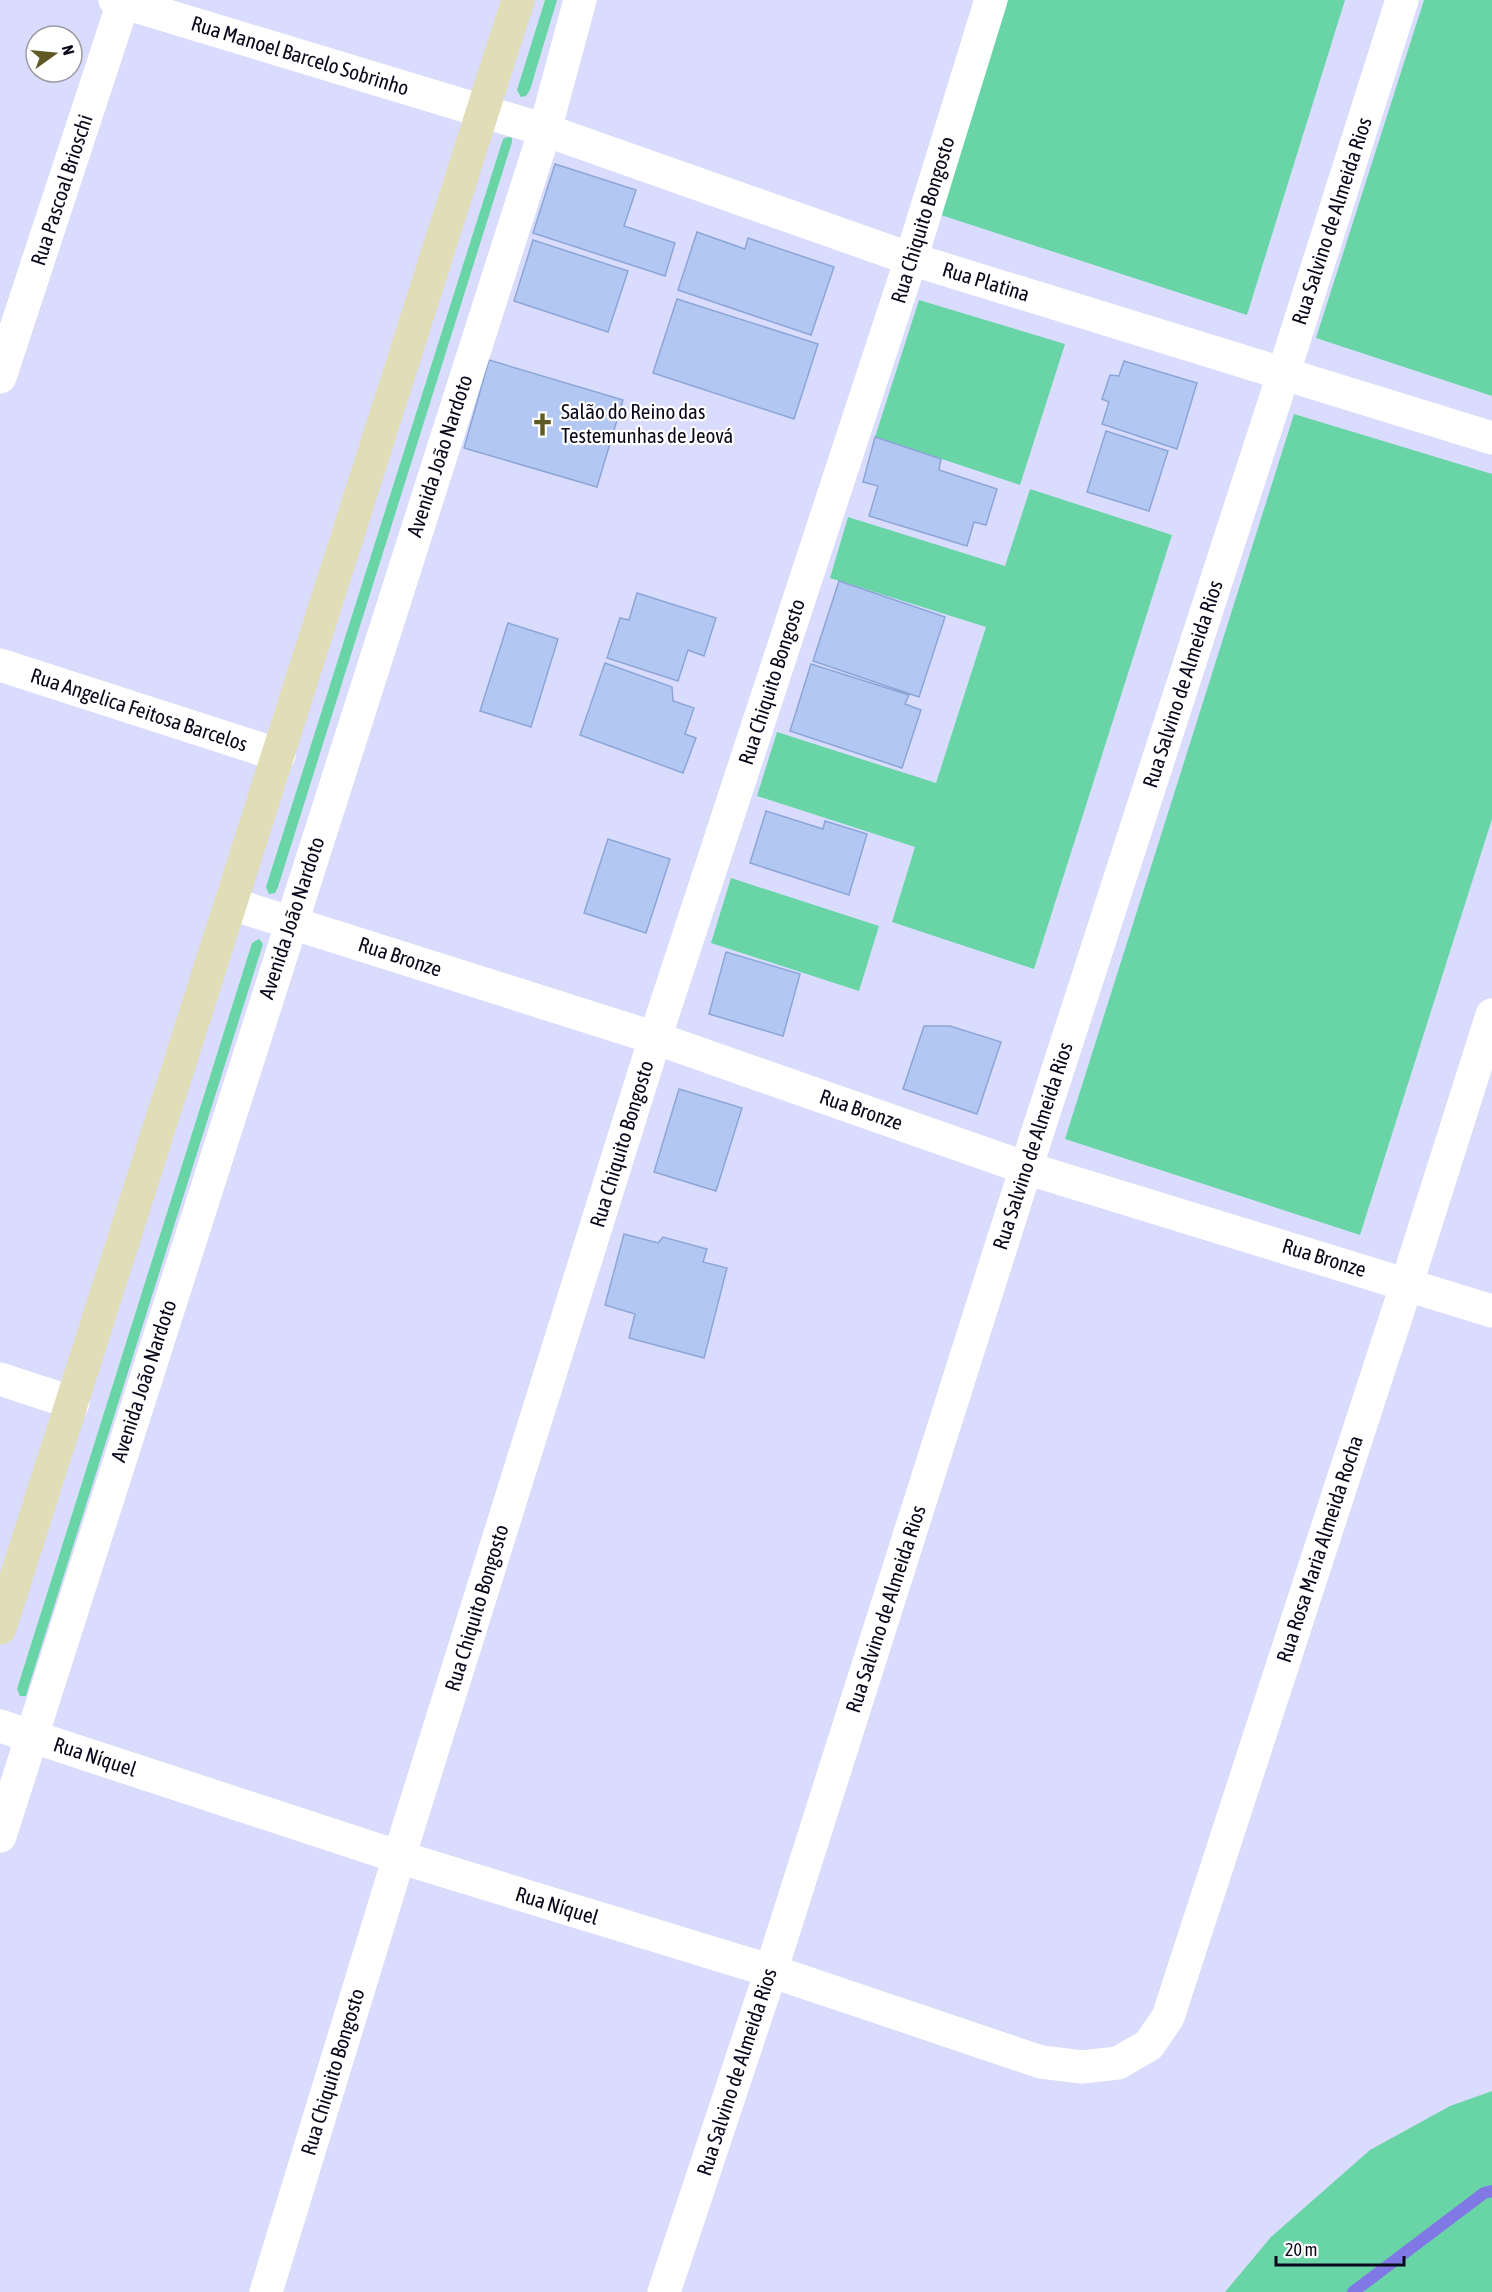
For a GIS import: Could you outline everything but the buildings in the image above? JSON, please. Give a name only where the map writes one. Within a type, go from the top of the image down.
[{"type":"street","points":[[0,1628],[518,0]]},
{"type":"street","name":"Avenida João Nardoto","points":[[0,1836],[544,130],[580,0]]},
{"type":"street","name":"Rua Chiquito Bongosto","points":[[266,2292],[399,1857],[655,1038],[911,259],[991,0]]},
{"type":"street","name":"Rua Salvino de Almeida Rios","points":[[664,2292],[771,1971],[1026,1167],[1402,0]]},
{"type":"street","name":"Rua Manoel Barcelo Sobrinho","points":[[119,1],[484,111]]},
{"type":"street","name":"Rua Pascoal Brioschi","points":[[0,377],[119,1]]},
{"type":"street","name":"Rua Platina","points":[[484,111],[911,259],[1284,372],[1492,438]]},
{"type":"street","name":"Rua Angelica Feitosa Barcelos","points":[[0,665],[279,755]]},
{"type":"street","name":"Rua Bronze","points":[[232,904],[655,1038],[1026,1167],[1492,1311]]},
{"type":"street","name":"Rua Rosa Maria Almeida Rocha","points":[[1118,2063],[1149,2045],[1168,2017],[1492,1015]]},
{"type":"street","points":[[0,1379],[73,1403]]},
{"type":"street","name":"Rua Níquel","points":[[0,1726],[399,1857],[771,1971],[1041,2062],[1083,2067],[1118,2063]]},
{"type":"green space","points":[[545,0],[557,0],[530,90],[526,96],[521,97],[517,90]]},
{"type":"green space","points":[[1008,0],[1345,0],[1247,315],[938,214]]},
{"type":"green space","points":[[1424,0],[1492,0],[1492,396],[1316,338]]},
{"type":"green space","points":[[504,138],[512,138],[512,142],[278,887],[275,893],[269,894],[266,887],[502,142]]},
{"type":"green space","points":[[919,300],[1065,344],[1020,485],[875,437]]},
{"type":"green space","points":[[1294,414],[1492,474],[1492,819],[1360,1235],[1065,1139]]},
{"type":"green space","points":[[1030,489],[1172,535],[1034,969],[892,922],[915,847],[757,796],[777,732],[936,783],[986,627],[830,578],[848,517],[1005,566]]},
{"type":"green space","points":[[731,878],[879,926],[859,991],[711,943]]},
{"type":"green space","points":[[259,939],[263,944],[26,1696],[20,1696],[17,1689],[252,943]]},
{"type":"green space","points":[[1492,2091],[1492,2292],[1225,2292],[1271,2237],[1370,2150],[1450,2106]]},
{"type":"waterway","points":[[1353,2292],[1484,2193],[1492,2191]]},
{"type":"place","name":"Salão do Reino das Testemunhas de Jeová","points":[[543,424]]}]
